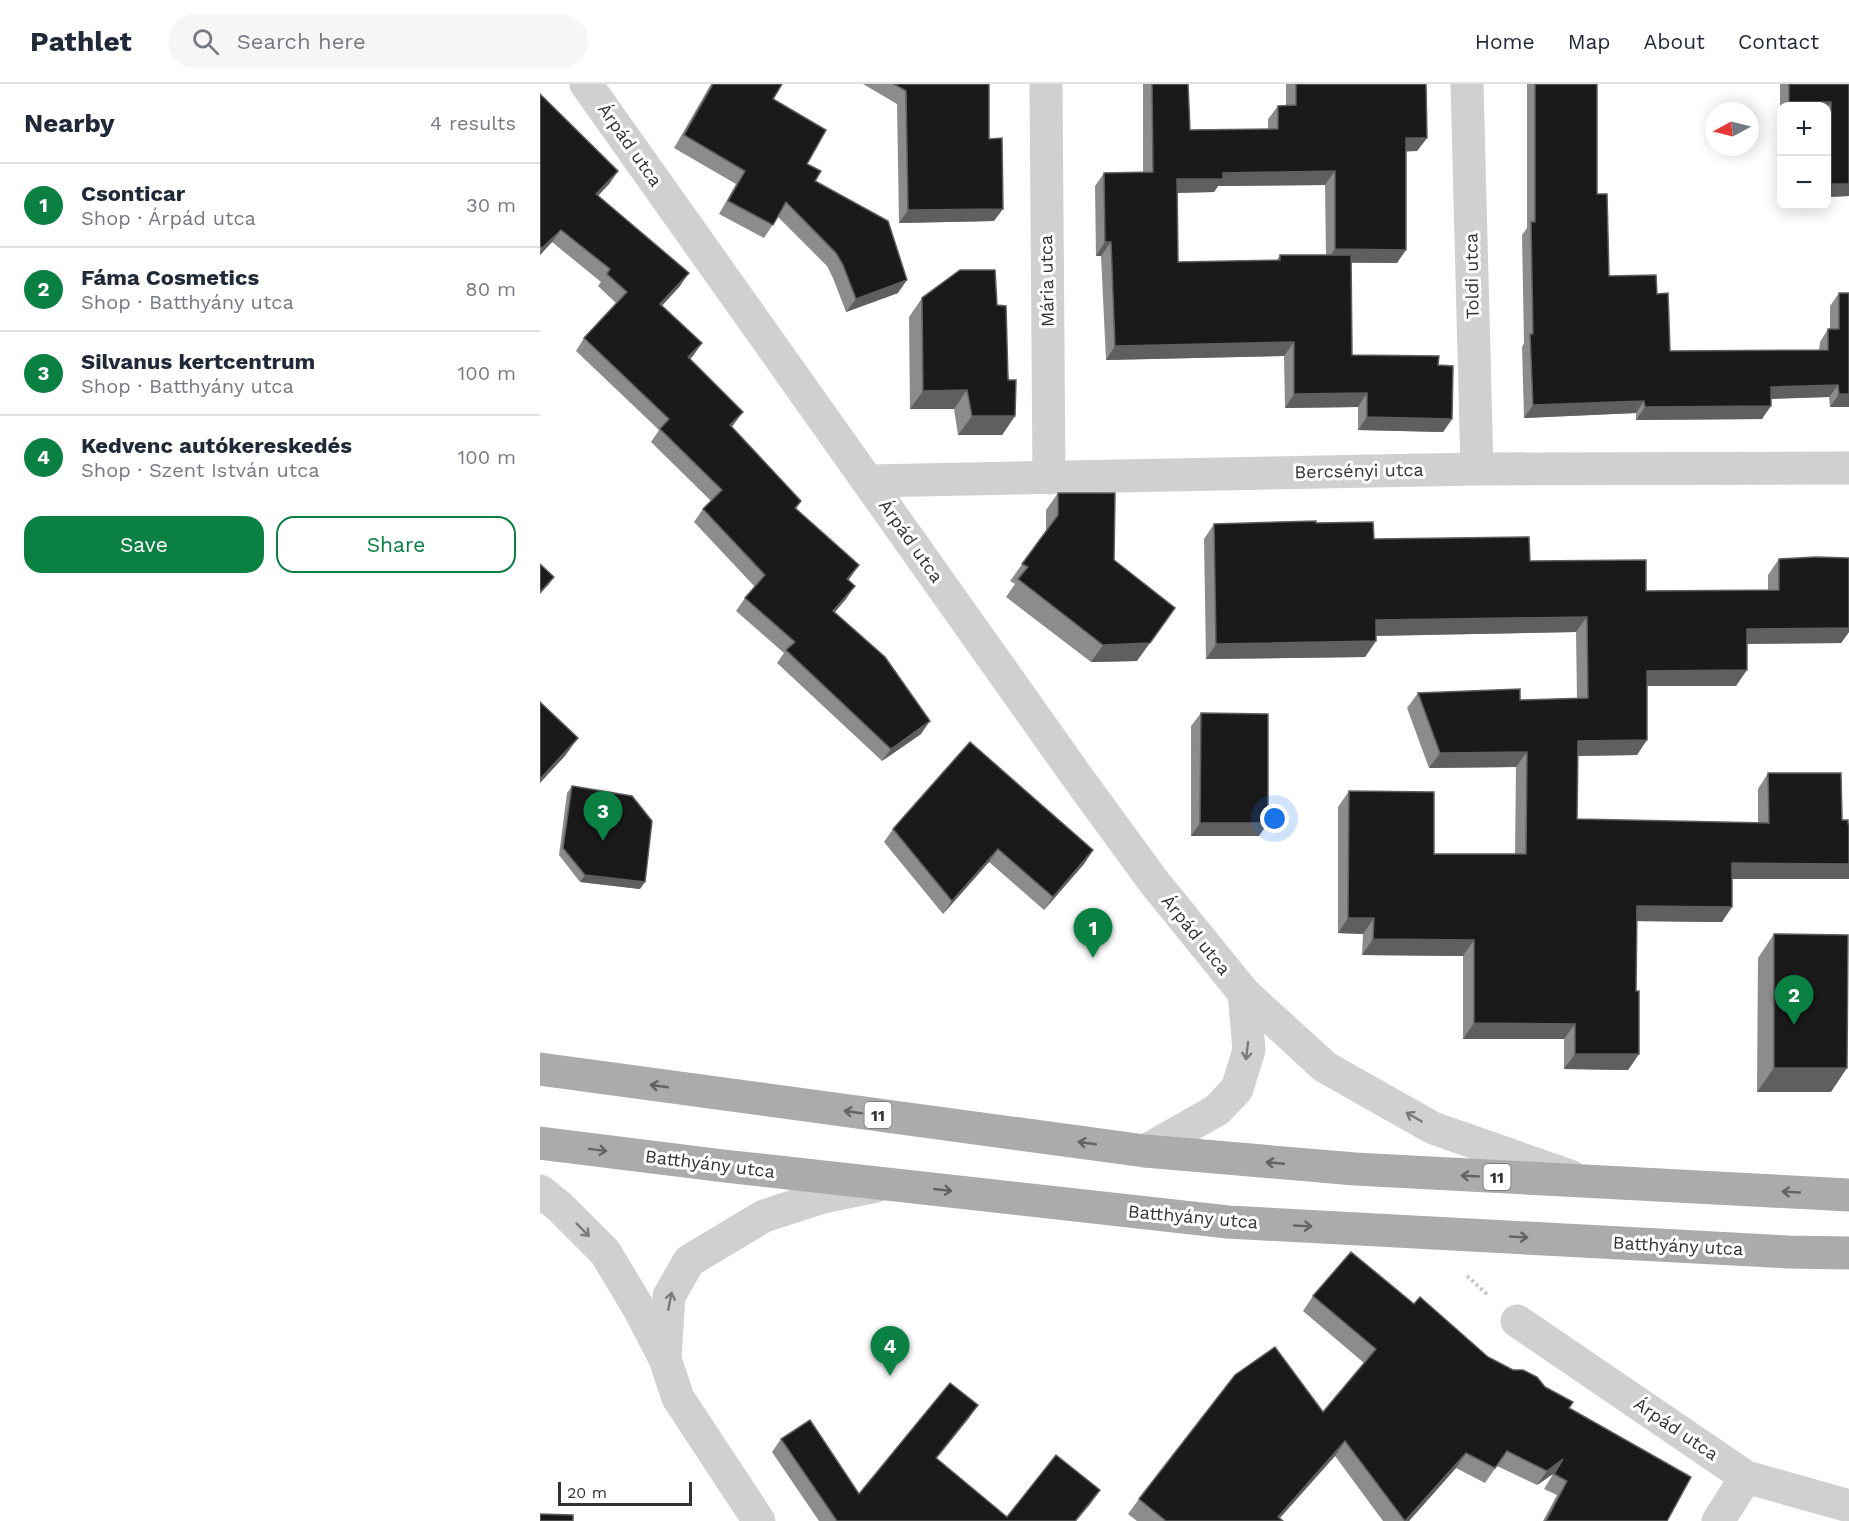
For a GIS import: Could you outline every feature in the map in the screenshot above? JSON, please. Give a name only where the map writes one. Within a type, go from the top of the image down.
[{"type":"main road","name":"11","points":[[540,1069],[1145,1151],[1355,1169],[1849,1195]]},
{"type":"main road","name":"Batthyány utca","points":[[540,1143],[1228,1222],[1788,1252],[1849,1253]]},
{"type":"street","name":"Árpád utca","points":[[586,84],[1147,873],[1244,993],[1325,1067],[1433,1128],[1586,1182]]},
{"type":"street","name":"Mária utca","points":[[1046,84],[1049,478]]},
{"type":"street","name":"Toldi utca","points":[[1467,84],[1477,469]]},
{"type":"street","name":"Bercsényi utca","points":[[869,482],[1477,469],[1849,468]]},
{"type":"street","name":"Árpád utca","points":[[1145,1151],[1217,1110],[1237,1089],[1249,1050],[1244,993]]},
{"type":"street","points":[[540,1055],[610,1079]]},
{"type":"street","points":[[665,1359],[669,1296],[689,1261],[764,1216],[823,1197],[885,1184]]},
{"type":"street","points":[[540,1191],[560,1207],[605,1252],[638,1307],[665,1359],[678,1398],[759,1521]]},
{"type":"street","name":"Árpád utca","points":[[1517,1321],[1746,1477],[1849,1506]]},
{"type":"street","points":[[1718,1521],[1746,1477]]},
{"type":"building","points":[[713,84],[782,84],[773,99],[826,130],[807,164],[821,171],[815,181],[888,221],[907,280],[856,299],[836,253],[786,202],[773,225],[728,201],[745,171],[684,135]]},
{"type":"building","points":[[894,84],[989,84],[989,139],[1002,138],[1003,209],[908,210],[906,91]]},
{"type":"building","points":[[1152,84],[1188,84],[1190,130],[1278,129],[1278,106],[1296,105],[1296,84],[1426,84],[1427,138],[1406,138],[1406,250],[1335,249],[1335,171],[1223,173],[1223,179],[1177,179],[1178,262],[1280,260],[1280,255],[1351,255],[1352,355],[1439,356],[1438,365],[1453,366],[1452,419],[1367,417],[1367,393],[1294,394],[1294,342],[1115,346],[1111,242],[1105,242],[1104,173],[1153,172]]},
{"type":"building","points":[[1535,84],[1597,84],[1597,194],[1607,194],[1609,276],[1656,275],[1657,294],[1668,293],[1670,351],[1828,350],[1828,329],[1839,329],[1839,293],[1849,293],[1849,394],[1839,394],[1838,385],[1771,387],[1771,406],[1645,407],[1644,401],[1533,405],[1530,334],[1533,334],[1531,222],[1535,222]]},
{"type":"building","points":[[1789,84],[1849,84],[1849,184],[1831,184],[1831,102],[1789,102]]},
{"type":"building","points":[[540,94],[618,171],[596,194],[689,273],[660,304],[702,343],[688,357],[743,412],[730,425],[801,501],[795,508],[859,565],[847,579],[855,586],[833,611],[885,657],[930,721],[891,749],[786,650],[795,642],[745,598],[765,575],[703,509],[722,490],[660,429],[669,419],[584,338],[627,292],[607,274],[610,269],[561,230],[542,248],[540,246]]},
{"type":"building","points":[[960,270],[995,270],[997,305],[1006,306],[1008,380],[1016,380],[1015,416],[972,416],[967,390],[923,391],[922,298]]},
{"type":"building","points":[[1058,493],[1115,493],[1114,560],[1175,608],[1150,643],[1103,645],[1018,579],[1028,567],[1022,564],[1058,515]]},
{"type":"building","points":[[1316,521],[1316,523],[1373,522],[1374,539],[1529,537],[1530,561],[1646,560],[1646,591],[1779,590],[1779,559],[1849,558],[1849,628],[1747,629],[1747,670],[1647,671],[1647,740],[1578,741],[1577,819],[1769,823],[1768,773],[1841,773],[1842,820],[1848,820],[1849,824],[1849,864],[1732,863],[1732,907],[1637,906],[1636,991],[1639,991],[1639,1054],[1575,1054],[1575,1024],[1474,1023],[1474,940],[1373,939],[1374,918],[1348,918],[1349,791],[1434,792],[1434,854],[1526,854],[1527,752],[1440,753],[1418,693],[1520,689],[1520,700],[1588,698],[1587,617],[1376,620],[1376,641],[1216,644],[1214,524]]},
{"type":"building","points":[[540,564],[554,577],[540,592]]},
{"type":"building","points":[[540,702],[578,738],[540,779]]},
{"type":"building","points":[[1201,713],[1268,714],[1268,823],[1200,823]]},
{"type":"building","points":[[970,742],[1093,850],[1053,897],[998,849],[952,901],[893,829]]},
{"type":"building","points":[[572,786],[632,796],[652,821],[645,882],[585,875],[563,848]]},
{"type":"building","points":[[1774,934],[1848,935],[1847,1068],[1774,1068]]},
{"type":"building","points":[[1351,1252],[1414,1304],[1420,1297],[1488,1357],[1513,1370],[1523,1370],[1537,1377],[1545,1387],[1573,1402],[1569,1408],[1691,1477],[1667,1521],[1546,1521],[1567,1481],[1554,1474],[1563,1459],[1547,1471],[1507,1451],[1495,1468],[1466,1453],[1405,1521],[1345,1441],[1278,1517],[1283,1521],[1166,1521],[1139,1499],[1235,1375],[1275,1347],[1323,1412],[1376,1349],[1313,1296]]},
{"type":"building","points":[[950,1383],[978,1405],[936,1458],[1007,1517],[1056,1455],[1100,1490],[1075,1521],[837,1521],[781,1439],[810,1420],[859,1494]]},
{"type":"building","points":[[540,1514],[573,1515],[573,1521],[540,1521]]},
{"type":"place","name":"Silvanus kertcentrum","points":[[603,841]]},
{"type":"place","name":"Csonticar","points":[[1093,958]]},
{"type":"place","name":"Fáma Cosmetics","points":[[1794,1025]]},
{"type":"place","name":"Kedvenc autókereskedés","points":[[890,1376]]}]
